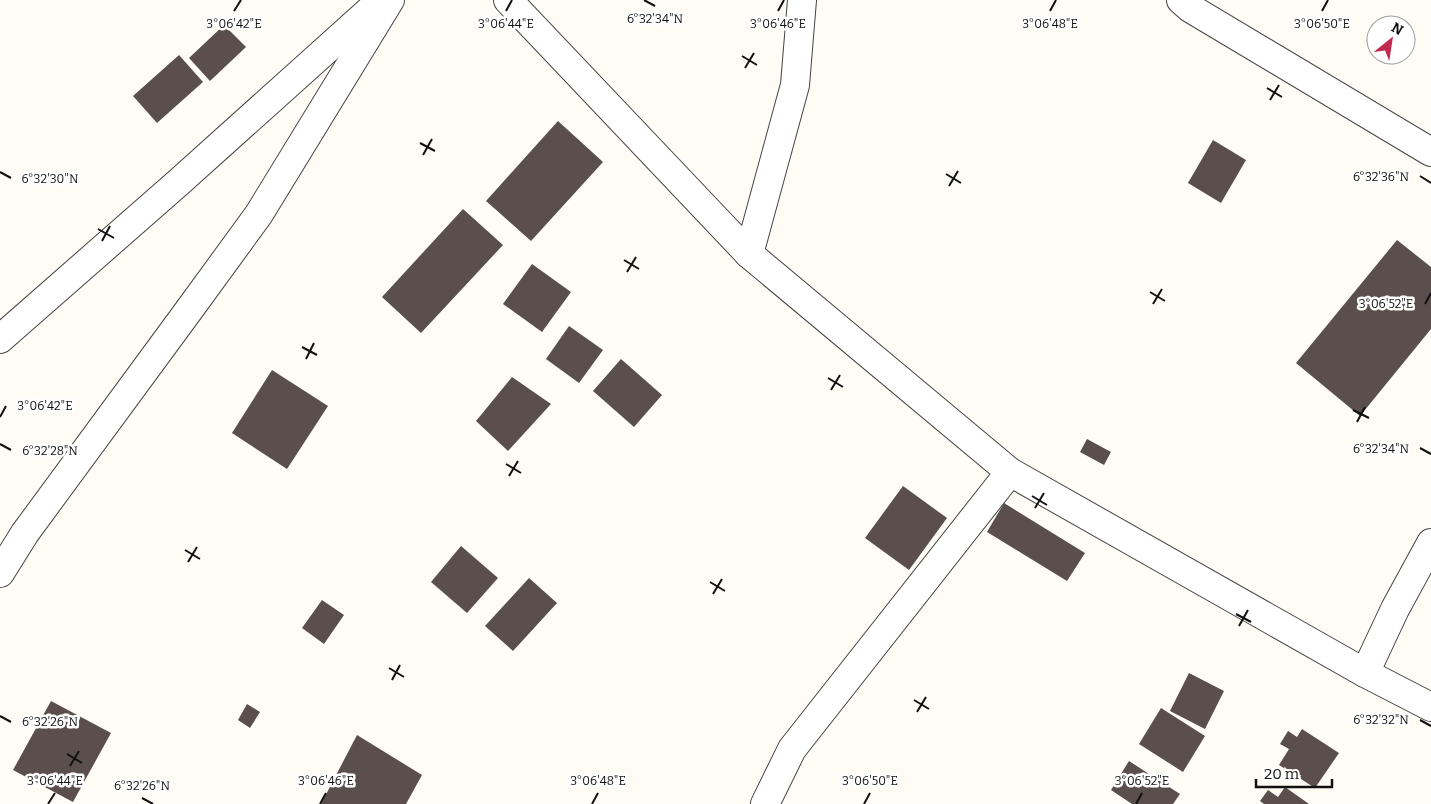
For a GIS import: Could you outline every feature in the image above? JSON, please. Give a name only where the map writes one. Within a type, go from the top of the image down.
[{"type":"street","points":[[0,339],[382,0]]},
{"type":"street","points":[[0,573],[24,533],[259,214],[390,0]]},
{"type":"street","points":[[508,0],[749,254],[1010,472],[1365,673],[1431,706]]},
{"type":"street","points":[[749,254],[795,85],[802,0]]},
{"type":"street","points":[[1181,0],[1190,8],[1431,152]]},
{"type":"street","points":[[765,804],[792,749],[1010,472]]},
{"type":"street","points":[[1365,673],[1395,609],[1431,543]]},
{"type":"building","points":[[224,25],[246,47],[210,81],[189,58]]},
{"type":"building","points":[[179,55],[203,82],[157,123],[133,96]]},
{"type":"building","points":[[558,121],[603,162],[531,241],[486,201]]},
{"type":"building","points":[[1213,140],[1246,160],[1221,203],[1188,183]]},
{"type":"building","points":[[463,209],[503,245],[421,333],[382,297]]},
{"type":"building","points":[[1397,240],[1431,267],[1431,329],[1360,416],[1296,363]]},
{"type":"building","points":[[532,264],[571,292],[542,332],[503,304]]},
{"type":"building","points":[[569,326],[603,350],[579,383],[546,359]]},
{"type":"building","points":[[621,359],[662,395],[634,427],[593,391]]},
{"type":"building","points":[[272,370],[328,406],[287,469],[232,433]]},
{"type":"building","points":[[512,377],[551,404],[508,451],[476,421]]},
{"type":"building","points":[[1087,439],[1111,452],[1104,465],[1080,452]]},
{"type":"building","points":[[903,486],[947,518],[909,570],[865,538]]},
{"type":"building","points":[[1004,503],[1085,553],[1067,581],[987,532]]},
{"type":"building","points":[[461,546],[498,578],[467,613],[431,582]]},
{"type":"building","points":[[529,578],[557,603],[513,651],[485,626]]},
{"type":"building","points":[[322,600],[344,615],[324,644],[302,628]]},
{"type":"building","points":[[1189,673],[1224,691],[1205,729],[1170,711]]},
{"type":"building","points":[[51,701],[111,733],[73,802],[13,770]]},
{"type":"building","points":[[247,704],[260,712],[250,728],[238,720]]},
{"type":"building","points":[[1161,708],[1205,736],[1183,772],[1139,744]]},
{"type":"building","points":[[1302,729],[1339,753],[1315,788],[1279,765],[1289,749],[1280,744],[1288,731],[1297,737]]},
{"type":"building","points":[[357,735],[422,775],[406,804],[321,804]]},
{"type":"building","points":[[1129,761],[1180,794],[1173,804],[1132,804],[1111,790]]},
{"type":"building","points":[[1285,787],[1309,804],[1264,804],[1260,801],[1268,790],[1278,797]]}]
